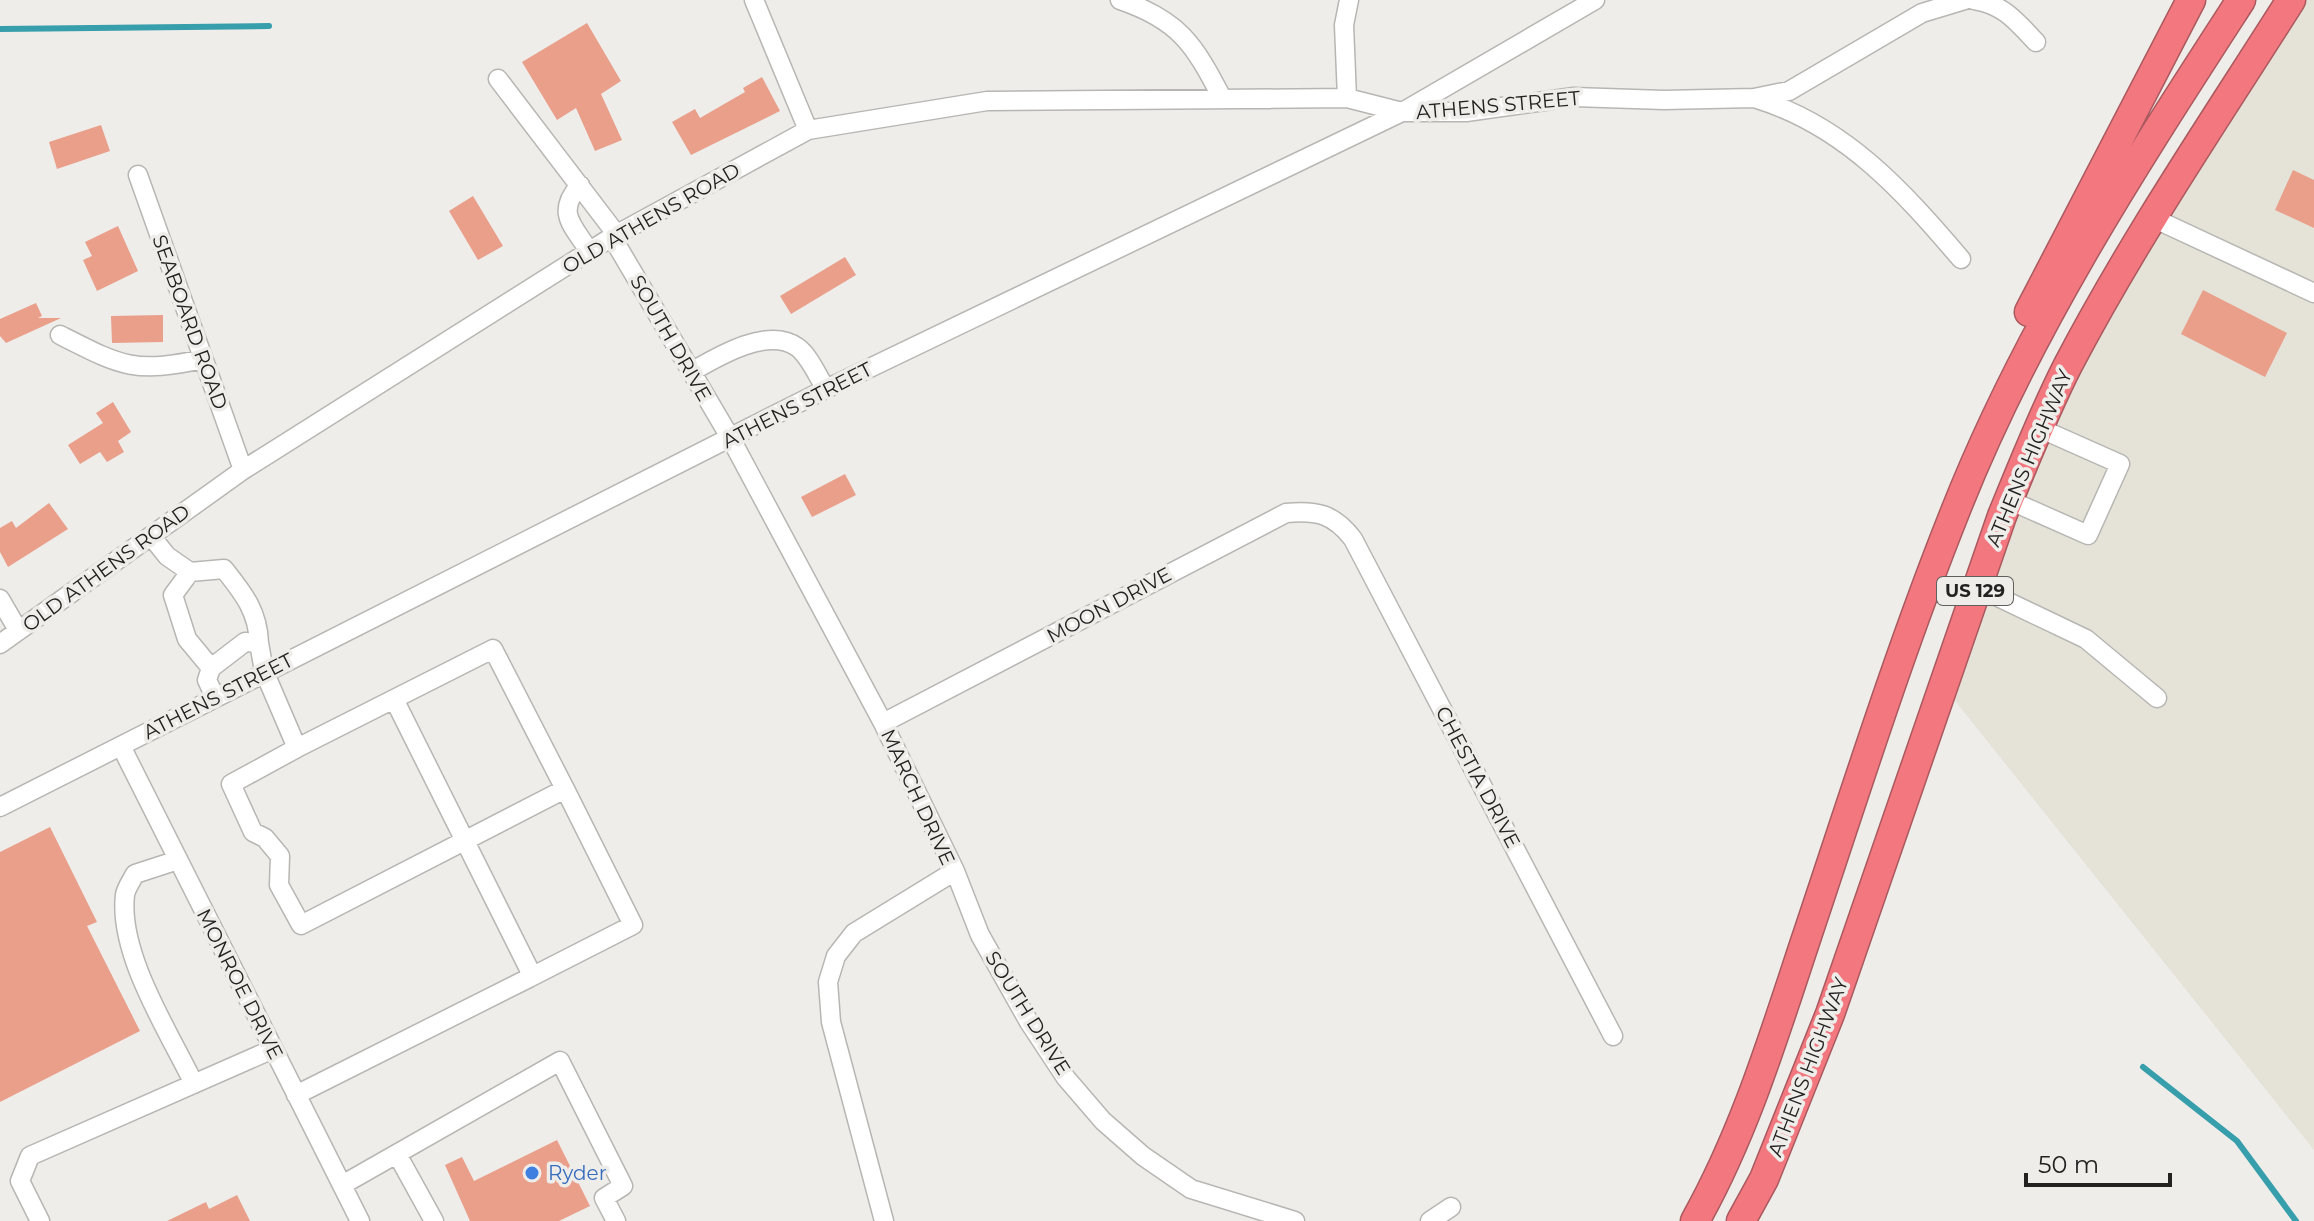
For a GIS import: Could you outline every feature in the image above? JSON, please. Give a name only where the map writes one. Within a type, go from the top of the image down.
[{"type":"highway","points":[[1991,428],[2009,351],[2191,0]]},
{"type":"highway","name":"ATHENS HIGHWAY","points":[[1695,1221],[1737,1137],[1894,680],[1955,512],[1991,428],[2026,354],[2110,206],[2241,0]]},
{"type":"highway","name":"ATHENS HIGHWAY","points":[[1741,1221],[1764,1179],[1830,1014],[1977,587],[2039,428],[2067,367],[2153,218],[2291,0]]},
{"type":"street","points":[[754,0],[808,130]]},
{"type":"street","points":[[1120,0],[1153,11],[1173,24],[1197,51],[1222,98]]},
{"type":"street","points":[[1347,98],[1344,25],[1349,0]]},
{"type":"street","points":[[1402,112],[1595,0]]},
{"type":"street","points":[[1754,98],[1789,91],[1922,13],[1965,0]]},
{"type":"street","points":[[1974,0],[1989,2],[2007,11],[2036,42]]},
{"type":"street","name":"SOUTH DRIVE","points":[[498,79],[532,128],[580,185],[614,236],[731,439]]},
{"type":"street","name":"ATHENS STREET","points":[[0,807],[826,389],[1402,112],[1466,112],[1574,97],[1754,98]]},
{"type":"street","name":"OLD ATHENS ROAD","points":[[0,644],[243,470],[589,251],[808,130],[987,101],[1347,98],[1402,112]]},
{"type":"street","points":[[1754,98],[1786,108],[1830,131],[1885,174],[1961,259]]},
{"type":"street","name":"SEABOARD ROAD","points":[[138,175],[243,470]]},
{"type":"street","points":[[580,185],[568,198],[566,214],[589,251]]},
{"type":"street","points":[[2153,218],[2314,293]]},
{"type":"street","points":[[60,335],[109,360],[139,368],[203,359]]},
{"type":"street","points":[[691,372],[738,346],[787,343],[799,348],[826,389]]},
{"type":"street","points":[[2009,500],[2088,535],[2120,464],[2039,428]]},
{"type":"street","name":"MARCH DRIVE","points":[[731,439],[883,723],[955,871],[854,933],[836,956],[828,982],[831,1022],[884,1221]]},
{"type":"street","name":"MOON DRIVE","points":[[883,723],[1286,513],[1312,511],[1339,519]]},
{"type":"street","name":"CHESTIA DRIVE","points":[[1339,519],[1353,539],[1613,1036]]},
{"type":"street","points":[[151,536],[167,556],[190,572],[224,569],[249,600],[259,624],[264,671],[297,748]]},
{"type":"street","points":[[190,572],[173,595],[187,639],[211,668]]},
{"type":"street","points":[[1977,587],[2086,639],[2157,698]]},
{"type":"street","points":[[0,599],[18,630]]},
{"type":"street","points":[[215,697],[207,680],[211,668],[245,642],[259,643]]},
{"type":"street","points":[[296,1095],[633,925],[565,789],[493,649],[231,784],[253,832],[265,838],[280,856],[279,885],[301,925],[565,789]]},
{"type":"street","points":[[394,699],[529,969],[529,978]]},
{"type":"street","name":"MONROE DRIVE","points":[[121,746],[360,1221]]},
{"type":"street","points":[[178,860],[135,874],[125,892],[125,912],[130,949],[194,1084]]},
{"type":"street","name":"SOUTH DRIVE","points":[[955,871],[980,935],[1029,1022],[1066,1078],[1103,1121],[1143,1156],[1191,1189],[1295,1221]]},
{"type":"street","points":[[40,1221],[20,1181],[30,1156],[273,1049]]},
{"type":"street","points":[[342,1185],[560,1061],[623,1186],[604,1198],[616,1221]]},
{"type":"street","points":[[397,1154],[434,1221]]},
{"type":"street","points":[[1430,1221],[1451,1207]]},
{"type":"shaded area","points":[[2276,0],[2314,0],[2314,1150],[1932,672],[2047,393]]},
{"type":"building","points":[[587,23],[621,81],[601,94],[622,140],[595,151],[576,108],[557,120],[522,62]]},
{"type":"building","points":[[762,77],[780,111],[691,155],[672,122],[695,109],[700,118],[745,92],[743,88]]},
{"type":"building","points":[[101,125],[110,151],[57,169],[49,142]]},
{"type":"building","points":[[2293,170],[2314,180],[2314,228],[2275,210]]},
{"type":"building","points":[[473,196],[503,246],[478,260],[449,211]]},
{"type":"building","points":[[118,226],[138,271],[97,291],[83,260],[92,256],[85,242]]},
{"type":"building","points":[[845,257],[856,275],[791,314],[780,296]]},
{"type":"building","points":[[2203,290],[2287,333],[2265,377],[2181,334]]},
{"type":"building","points":[[36,303],[42,316],[38,318],[61,318],[6,343],[0,336],[0,319]]},
{"type":"building","points":[[163,315],[163,342],[112,343],[111,316]]},
{"type":"building","points":[[113,402],[131,432],[118,441],[124,452],[107,462],[100,452],[80,464],[68,445],[103,423],[96,413]]},
{"type":"building","points":[[845,474],[856,495],[812,517],[801,497]]},
{"type":"building","points":[[49,503],[68,529],[8,567],[0,552],[0,528],[12,521],[16,528]]},
{"type":"building","points":[[50,827],[97,922],[87,926],[140,1031],[0,1102],[0,852]]},
{"type":"building","name":"Ryder","points":[[557,1140],[590,1206],[559,1221],[470,1221],[445,1165],[462,1157],[474,1181]]},
{"type":"building","points":[[237,1195],[250,1221],[167,1221],[206,1202],[209,1209]]},
{"type":"waterway","points":[[0,29],[269,26]]},
{"type":"waterway","points":[[2143,1067],[2237,1141],[2296,1221]]},
{"type":"place","name":"Ryder","points":[[532,1173]]}]
